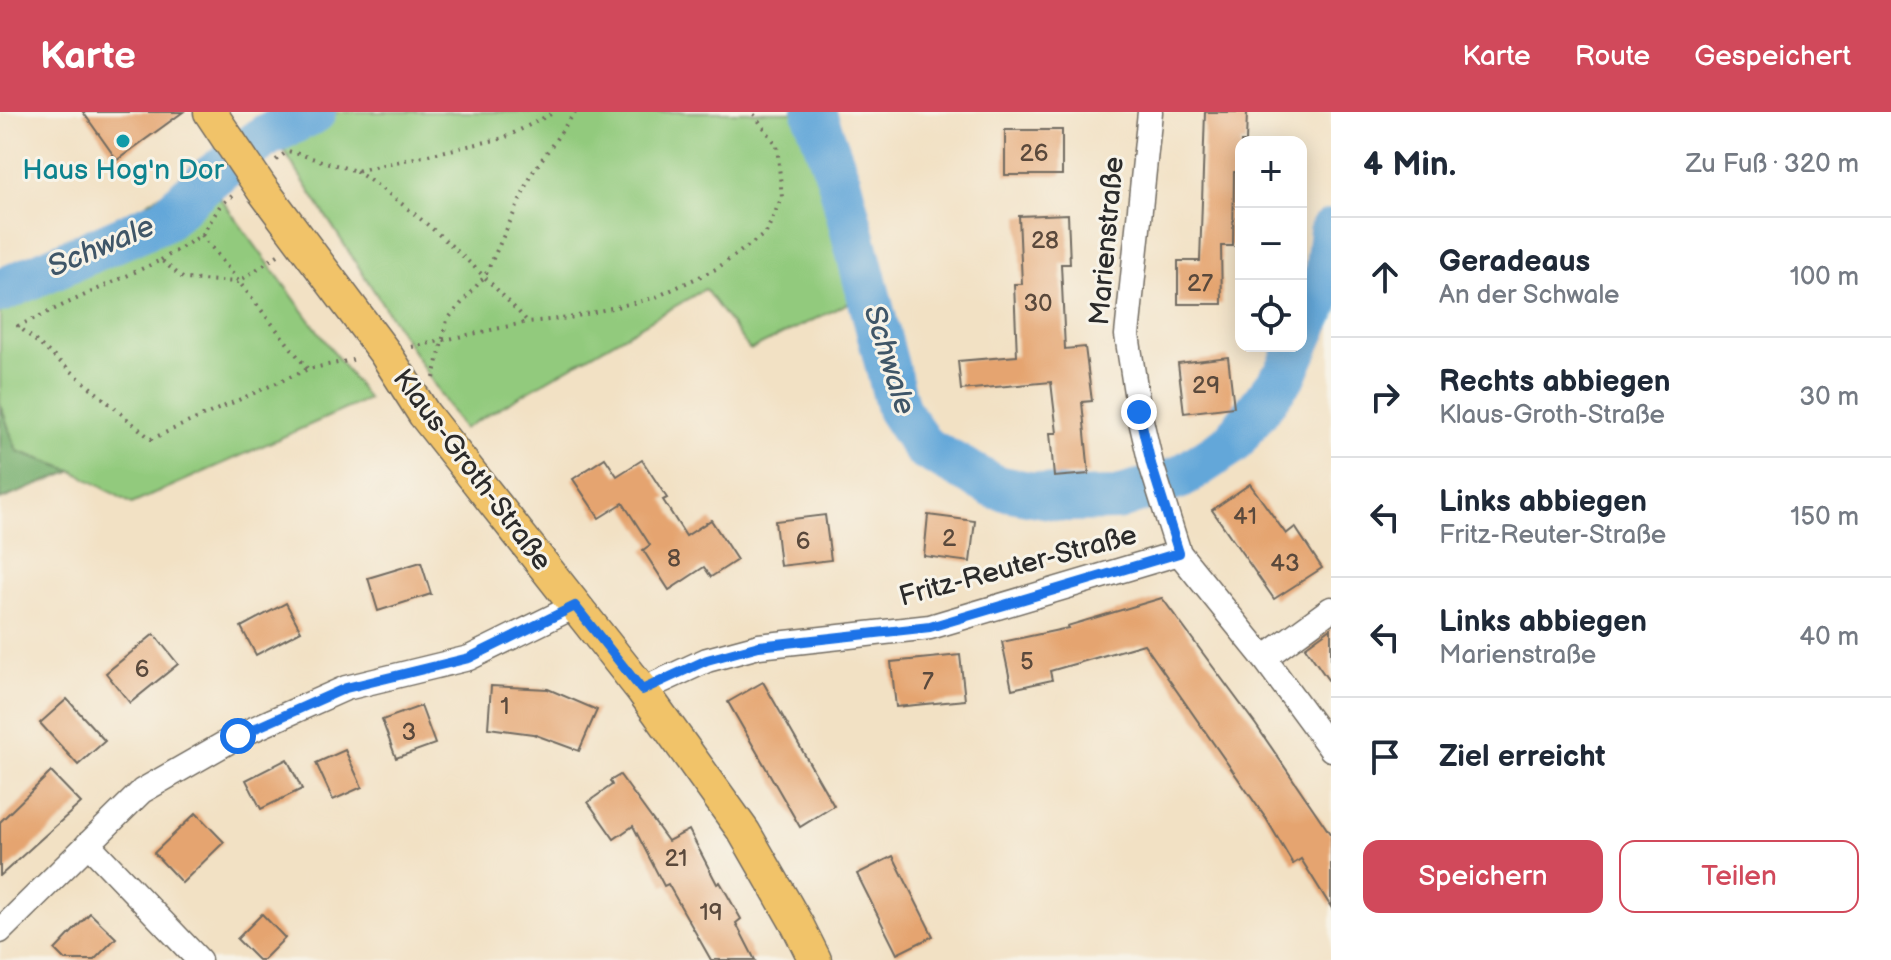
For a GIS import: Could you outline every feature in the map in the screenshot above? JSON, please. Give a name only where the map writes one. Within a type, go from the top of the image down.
[{"type":"main road","name":"Klaus-Groth-Straße","points":[[210,112],[257,182],[385,353],[424,414],[642,690],[744,832],[815,960]]},
{"type":"street","name":"Marienstraße","points":[[1150,112],[1127,335],[1151,464],[1179,553],[1328,742]]},
{"type":"street","name":"Fritz-Reuter-Straße","points":[[642,690],[707,660],[759,646],[930,627],[1179,553]]},
{"type":"street","points":[[0,931],[142,791],[238,736],[346,688],[469,658],[575,606]]},
{"type":"street","points":[[1264,658],[1331,609]]},
{"type":"street","points":[[88,844],[199,960]]},
{"type":"path","points":[[356,171],[504,138],[555,112]]},
{"type":"path","points":[[424,414],[447,320],[485,276],[533,172],[575,112]]},
{"type":"path","points":[[528,322],[485,276],[402,202],[356,171],[288,151],[257,182],[220,206],[202,235],[161,260],[18,326],[151,439],[308,369],[528,322],[569,318],[654,298],[716,269],[766,233],[782,197],[777,145],[752,112]]},
{"type":"path","points":[[202,235],[308,369]]},
{"type":"path","points":[[161,260],[184,279],[238,282],[300,240]]},
{"type":"green space","points":[[283,112],[814,112],[839,180],[868,294],[750,350],[705,289],[463,429],[264,120]]},
{"type":"green space","points":[[199,169],[368,399],[132,504],[73,471],[17,451],[0,404],[0,271],[123,219]]},
{"type":"green space","points":[[0,404],[17,451],[73,471],[0,500]]},
{"type":"building","name":"Haus Hog'n Dor","points":[[83,112],[183,112],[117,160]]},
{"type":"building","points":[[1205,112],[1247,112],[1246,136],[1235,136],[1233,246],[1221,246],[1222,304],[1178,304],[1178,261],[1200,261]]},
{"type":"building","points":[[1005,130],[1062,130],[1062,175],[1005,175]]},
{"type":"building","points":[[1068,214],[1070,264],[1061,264],[1065,349],[1085,347],[1092,401],[1082,402],[1089,474],[1054,477],[1050,433],[1057,433],[1051,382],[961,390],[958,361],[1017,356],[1014,284],[1022,284],[1019,216]]},
{"type":"building","points":[[1228,357],[1234,407],[1184,413],[1178,363]]},
{"type":"building","points":[[605,458],[617,476],[642,460],[667,498],[663,500],[686,536],[711,520],[737,560],[711,577],[704,567],[669,590],[643,550],[650,545],[623,503],[599,518],[573,479]]},
{"type":"building","points":[[1250,484],[1286,534],[1295,527],[1322,568],[1274,599],[1212,510]]},
{"type":"building","points":[[825,515],[831,560],[780,566],[775,521]]},
{"type":"building","points":[[928,515],[975,521],[970,562],[924,556]]},
{"type":"building","points":[[421,562],[431,594],[378,611],[368,578]]},
{"type":"building","points":[[1162,598],[1256,725],[1331,835],[1331,907],[1301,859],[1293,864],[1267,820],[1144,644],[1050,671],[1052,680],[1012,689],[1002,642],[1068,628]]},
{"type":"building","points":[[286,603],[301,631],[256,655],[241,627]]},
{"type":"building","points":[[1331,628],[1331,684],[1305,647]]},
{"type":"building","points":[[154,634],[178,664],[130,703],[106,673]]},
{"type":"building","points":[[960,655],[965,700],[896,707],[891,662]]},
{"type":"building","points":[[763,682],[834,806],[800,827],[728,702]]},
{"type":"building","points":[[491,686],[548,689],[597,710],[579,751],[533,734],[488,728]]},
{"type":"building","points":[[67,699],[105,741],[78,765],[40,723]]},
{"type":"building","points":[[421,706],[435,744],[396,758],[382,720]]},
{"type":"building","points":[[345,750],[362,787],[333,800],[316,763]]},
{"type":"building","points":[[287,759],[302,789],[261,809],[246,780]]},
{"type":"building","points":[[51,772],[81,803],[0,876],[0,822]]},
{"type":"building","points":[[620,775],[668,841],[689,830],[717,884],[720,882],[741,919],[736,923],[755,960],[711,960],[668,884],[664,886],[633,826],[614,839],[588,802],[612,785],[610,781]]},
{"type":"building","points":[[196,813],[224,842],[182,883],[154,853]]},
{"type":"building","points":[[893,856],[933,936],[897,954],[857,874]]},
{"type":"building","points":[[90,913],[116,938],[94,960],[65,960],[55,950]]},
{"type":"building","points":[[262,914],[285,938],[263,960],[258,960],[237,939]]},
{"type":"waterway","name":"Schwale","points":[[0,291],[165,219],[207,180],[267,135],[314,112]]},
{"type":"waterway","name":"Schwale","points":[[814,112],[839,180],[898,409],[923,447],[995,487],[1067,500],[1117,499],[1181,477],[1231,444],[1286,373],[1295,352]]},
{"type":"waterway","name":"Schwale","points":[[1307,326],[1325,285],[1331,231]]},
{"type":"place","name":"Haus Hog'n Dor","points":[[123,141]]},
{"type":"route","points":[[238,736],[346,688],[469,658],[575,606],[642,690],[707,660],[759,646],[930,627],[1179,553],[1151,464],[1139,412]]}]
